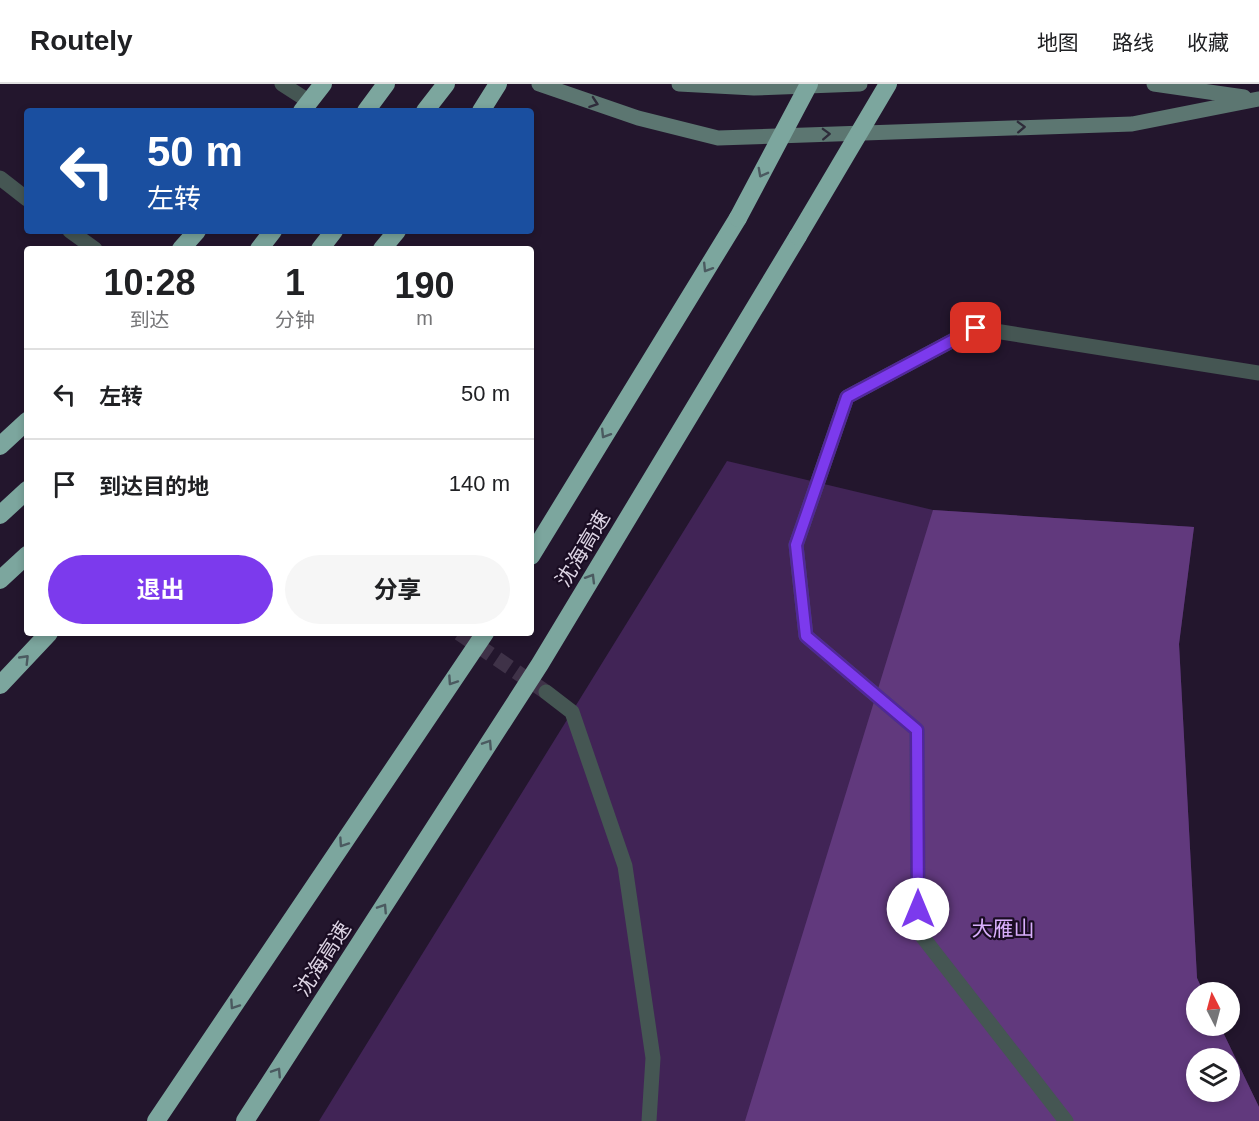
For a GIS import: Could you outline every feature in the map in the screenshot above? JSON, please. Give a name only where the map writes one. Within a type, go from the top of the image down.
[{"type":"highway","points":[[306,106],[323,84]]},
{"type":"highway","points":[[368,108],[386,84]]},
{"type":"highway","points":[[428,108],[446,84]]},
{"type":"highway","points":[[483,108],[498,84]]},
{"type":"highway","name":"沈海高速","points":[[534,551],[738,218],[809,84]]},
{"type":"highway","name":"沈海高速","points":[[245,1121],[540,664],[888,84]]},
{"type":"highway","points":[[184,246],[194,234]]},
{"type":"highway","points":[[261,246],[271,234]]},
{"type":"highway","points":[[322,246],[332,234]]},
{"type":"highway","points":[[384,246],[394,234]]},
{"type":"highway","points":[[0,446],[24,424]]},
{"type":"highway","points":[[0,515],[24,493]]},
{"type":"highway","points":[[0,580],[24,558]]},
{"type":"highway","points":[[0,685],[46,636]]},
{"type":"highway","points":[[156,1121],[483,636]]},
{"type":"street","points":[[282,84],[306,106]]},
{"type":"street","points":[[539,84],[638,118],[718,138],[1132,124],[1258,99]]},
{"type":"street","points":[[679,84],[754,88],[860,84]]},
{"type":"street","points":[[1154,84],[1258,99]]},
{"type":"street","points":[[0,178],[24,196]]},
{"type":"street","points":[[74,234],[90,246]]},
{"type":"street","points":[[1066,1121],[918,931],[917,730],[806,636],[796,545],[847,397],[976,328],[1259,373]]},
{"type":"street","points":[[546,692],[572,712],[625,866],[653,1058],[649,1121]]},
{"type":"green space","points":[[727,461],[933,510],[1194,527],[1179,644],[1199,982],[1186,982],[1186,1036],[1225,1036],[1231,1048],[1186,1048],[1186,1102],[1240,1102],[1240,1068],[1259,1107],[1259,1121],[319,1121]]},
{"type":"green space","name":"大雁山","points":[[933,510],[1194,527],[1179,644],[1199,982],[1186,982],[1186,1036],[1225,1036],[1231,1048],[1186,1048],[1186,1102],[1240,1102],[1240,1068],[1259,1107],[1259,1121],[745,1121]]},
{"type":"tunnel","points":[[463,636],[546,692]]},
{"type":"route","points":[[918,909],[917,730],[806,636],[796,545],[847,397],[976,328]]}]
